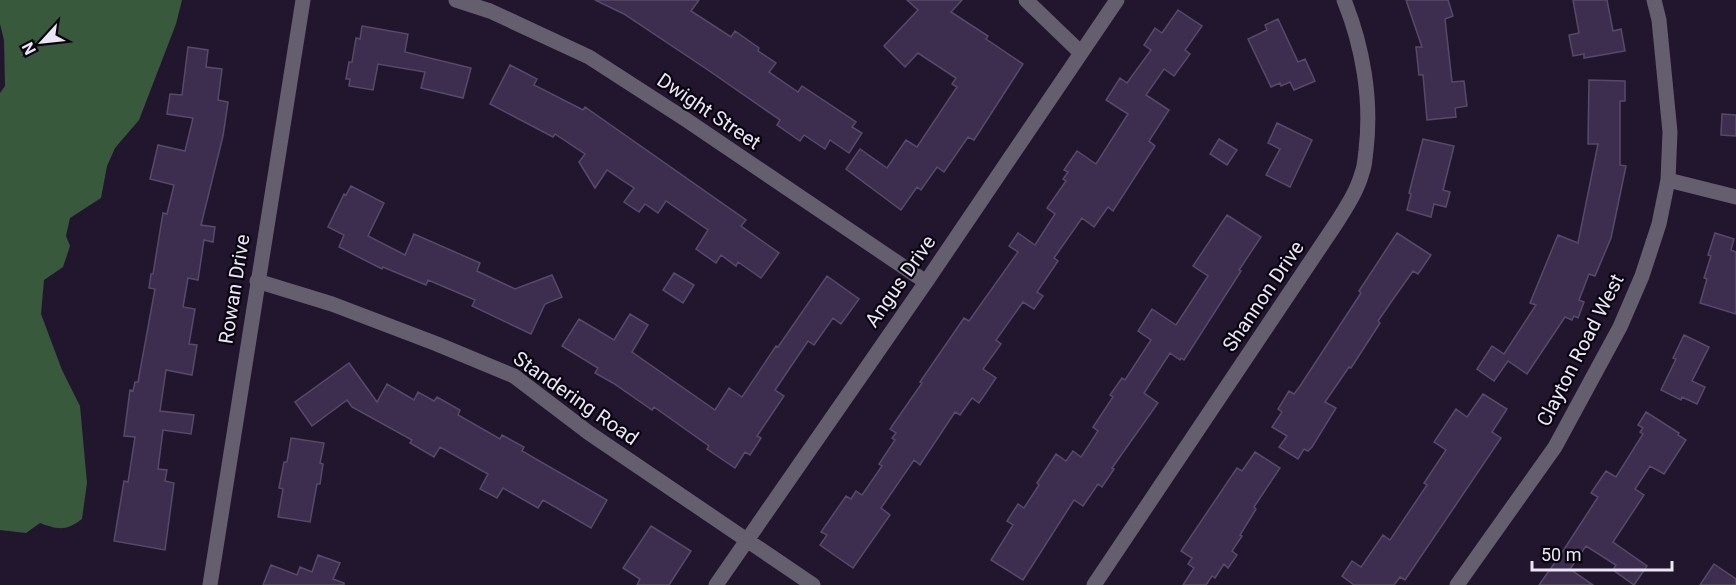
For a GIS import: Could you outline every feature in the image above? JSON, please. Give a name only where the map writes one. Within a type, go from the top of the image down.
[{"type":"street","name":"Rowan Drive","points":[[210,585],[303,0]]},
{"type":"street","name":"Dwight Street","points":[[456,0],[490,11],[589,57],[685,118],[926,282]]},
{"type":"street","points":[[1026,0],[1081,53]]},
{"type":"street","name":"Angus Drive","points":[[716,585],[926,282],[1117,0]]},
{"type":"street","name":"Shannon Drive","points":[[1094,585],[1356,191],[1363,170],[1368,127],[1363,62],[1344,0]]},
{"type":"street","name":"Clayton Road West","points":[[1457,585],[1554,447],[1620,327],[1642,276],[1659,224],[1668,180],[1670,132],[1659,20],[1654,0]]},
{"type":"street","points":[[1668,180],[1736,197]]},
{"type":"street","name":"Standering Road","points":[[257,281],[332,304],[514,376],[589,433],[813,585]]},
{"type":"shaded area","points":[[0,0],[182,0],[176,24],[139,120],[115,148],[107,166],[101,198],[70,218],[66,236],[70,246],[63,267],[44,280],[41,314],[62,370],[80,406],[87,483],[82,519],[71,526],[62,528],[40,523],[26,533],[0,530],[0,93],[5,86]]},
{"type":"building","points":[[595,0],[699,0],[691,11],[731,37],[735,31],[759,48],[758,51],[776,63],[769,72],[798,92],[802,86],[856,122],[852,127],[862,133],[849,153],[830,140],[825,149],[804,135],[800,141],[777,125],[780,120],[708,70],[624,14]]},
{"type":"building","points":[[907,0],[962,0],[951,12],[988,36],[986,39],[1023,64],[974,140],[968,137],[944,172],[937,167],[921,190],[917,187],[901,210],[846,169],[860,149],[887,168],[906,140],[917,147],[957,87],[952,84],[956,78],[918,53],[905,67],[884,46],[918,10]]},
{"type":"building","points":[[1406,0],[1448,0],[1453,16],[1445,19],[1452,82],[1464,81],[1467,106],[1455,108],[1456,117],[1427,120],[1423,75],[1419,75],[1416,47],[1422,47]]},
{"type":"building","points":[[1573,0],[1607,0],[1613,31],[1621,29],[1625,51],[1584,58],[1584,54],[1573,56],[1569,35],[1579,33]]},
{"type":"building","points":[[1178,10],[1202,26],[1185,50],[1190,54],[1174,76],[1164,69],[1146,95],[1169,110],[1149,141],[1155,146],[1113,211],[1108,207],[1094,227],[1082,218],[1054,258],[1058,261],[1037,292],[1043,296],[1034,309],[1023,302],[996,340],[1001,344],[983,369],[996,378],[979,403],[972,398],[960,415],[955,412],[920,465],[914,460],[881,508],[890,515],[853,568],[820,545],[827,535],[821,532],[846,496],[851,499],[856,491],[862,495],[882,466],[879,464],[895,440],[892,438],[896,433],[890,429],[964,318],[969,321],[1018,252],[1009,246],[1018,233],[1035,245],[1055,214],[1047,208],[1066,181],[1063,179],[1068,172],[1064,170],[1077,151],[1096,164],[1128,114],[1106,100],[1120,78],[1127,83],[1151,50],[1144,45],[1155,28],[1162,33]]},
{"type":"building","points":[[1278,19],[1298,62],[1305,59],[1315,81],[1294,90],[1290,82],[1271,87],[1248,39],[1267,30],[1265,25]]},
{"type":"building","points":[[362,26],[408,34],[405,52],[471,68],[463,98],[421,88],[425,72],[378,64],[373,90],[349,86],[350,79],[346,79],[349,62],[352,62],[356,38],[360,39]]},
{"type":"building","points":[[188,47],[208,50],[206,67],[222,69],[218,100],[228,102],[223,136],[201,225],[215,227],[213,242],[204,240],[198,280],[188,278],[183,307],[195,309],[189,344],[197,345],[192,375],[166,370],[160,411],[194,415],[191,434],[163,430],[158,469],[167,470],[165,481],[174,483],[165,550],[114,541],[124,481],[128,482],[135,437],[124,436],[130,390],[133,391],[135,382],[138,382],[155,289],[149,288],[151,274],[153,274],[163,213],[167,214],[174,185],[150,179],[158,145],[185,151],[193,118],[167,114],[170,94],[182,95]]},
{"type":"building","points":[[510,65],[537,79],[534,85],[583,110],[585,107],[746,220],[741,226],[779,253],[761,278],[738,262],[736,266],[721,255],[716,263],[696,249],[708,230],[666,201],[658,213],[645,204],[639,212],[624,202],[634,188],[607,170],[595,188],[579,162],[585,154],[555,134],[553,137],[490,104]]},
{"type":"building","points":[[1589,80],[1625,81],[1625,101],[1620,101],[1620,165],[1626,166],[1611,238],[1595,276],[1589,274],[1579,300],[1584,302],[1578,318],[1574,316],[1572,320],[1565,317],[1527,374],[1508,361],[1494,381],[1477,369],[1492,346],[1504,354],[1536,305],[1530,303],[1558,235],[1578,243],[1598,144],[1588,144]]},
{"type":"building","points":[[1722,114],[1736,115],[1736,136],[1721,135]]},
{"type":"building","points":[[1277,123],[1312,140],[1290,187],[1266,175],[1280,149],[1268,143]]},
{"type":"building","points":[[1219,139],[1237,150],[1227,165],[1210,154]]},
{"type":"building","points":[[1423,139],[1454,146],[1443,190],[1450,192],[1446,207],[1434,204],[1431,217],[1407,210]]},
{"type":"building","points":[[351,186],[384,203],[368,236],[405,255],[414,234],[480,263],[477,271],[515,289],[552,275],[562,297],[545,304],[531,334],[472,306],[475,300],[428,280],[426,285],[383,267],[382,269],[339,247],[344,235],[328,227],[344,194],[346,195]]},
{"type":"building","points":[[1227,215],[1261,237],[1184,360],[1170,353],[1144,393],[1158,403],[1112,468],[1114,469],[1102,487],[1098,484],[1083,506],[1074,500],[1023,580],[991,560],[1013,525],[1007,521],[1018,504],[1024,508],[1056,454],[1066,461],[1073,451],[1081,457],[1098,431],[1093,427],[1113,397],[1110,395],[1122,378],[1125,380],[1151,340],[1138,331],[1152,309],[1176,325],[1208,276],[1193,266]]},
{"type":"building","points":[[1397,233],[1431,255],[1418,274],[1413,271],[1378,321],[1380,323],[1351,368],[1349,367],[1325,402],[1336,408],[1312,447],[1308,451],[1304,449],[1298,459],[1279,447],[1287,436],[1272,427],[1282,412],[1278,409],[1289,391],[1294,394],[1300,386]]},
{"type":"building","points":[[1715,233],[1734,239],[1731,250],[1736,252],[1736,314],[1700,303],[1707,279],[1704,278],[1711,256],[1708,255]]},
{"type":"building","points":[[674,273],[694,285],[683,303],[663,290]]},
{"type":"building","points":[[827,276],[859,299],[841,324],[833,318],[814,345],[808,341],[775,390],[784,396],[757,436],[761,438],[750,455],[745,452],[735,468],[707,449],[709,446],[654,407],[652,410],[595,373],[598,368],[562,346],[579,319],[614,340],[630,314],[648,325],[632,352],[715,410],[729,388],[742,397]]},
{"type":"building","points":[[1684,335],[1709,347],[1692,381],[1705,387],[1697,404],[1682,397],[1681,400],[1661,390],[1676,359],[1673,358]]},
{"type":"building","points":[[349,363],[377,402],[387,384],[414,400],[418,392],[434,401],[437,397],[460,410],[458,415],[500,439],[502,435],[524,447],[522,451],[607,500],[591,528],[543,500],[538,508],[503,488],[497,498],[480,489],[488,474],[440,447],[434,457],[410,443],[412,440],[352,407],[347,400],[312,426],[295,402]]},
{"type":"building","points":[[1483,394],[1507,409],[1492,432],[1501,438],[1405,580],[1400,577],[1394,585],[1354,585],[1342,576],[1352,561],[1361,567],[1383,535],[1390,540],[1427,485],[1424,483],[1446,450],[1434,442],[1456,409],[1467,417]]},
{"type":"building","points":[[1646,412],[1686,440],[1664,474],[1650,466],[1635,489],[1644,495],[1613,542],[1647,566],[1634,585],[1613,570],[1616,565],[1586,546],[1570,569],[1593,585],[1539,585],[1598,497],[1591,493],[1606,471],[1616,477],[1643,434],[1640,432],[1643,428],[1638,425]]},
{"type":"building","points":[[291,438],[324,443],[320,463],[323,464],[320,484],[317,484],[310,522],[278,517],[283,489],[279,488]]},
{"type":"building","points":[[1255,452],[1280,468],[1254,507],[1256,509],[1232,551],[1237,555],[1228,568],[1224,564],[1215,578],[1212,576],[1206,585],[1183,585],[1194,568],[1188,564],[1192,558],[1181,551],[1237,468],[1242,471]]},
{"type":"building","points":[[651,526],[691,551],[669,585],[637,585],[640,579],[623,568]]},
{"type":"building","points":[[318,555],[340,563],[333,579],[344,585],[263,585],[271,565],[297,575],[300,567],[312,572]]},
{"type":"building","points":[[1714,564],[1736,579],[1736,585],[1700,585]]}]
